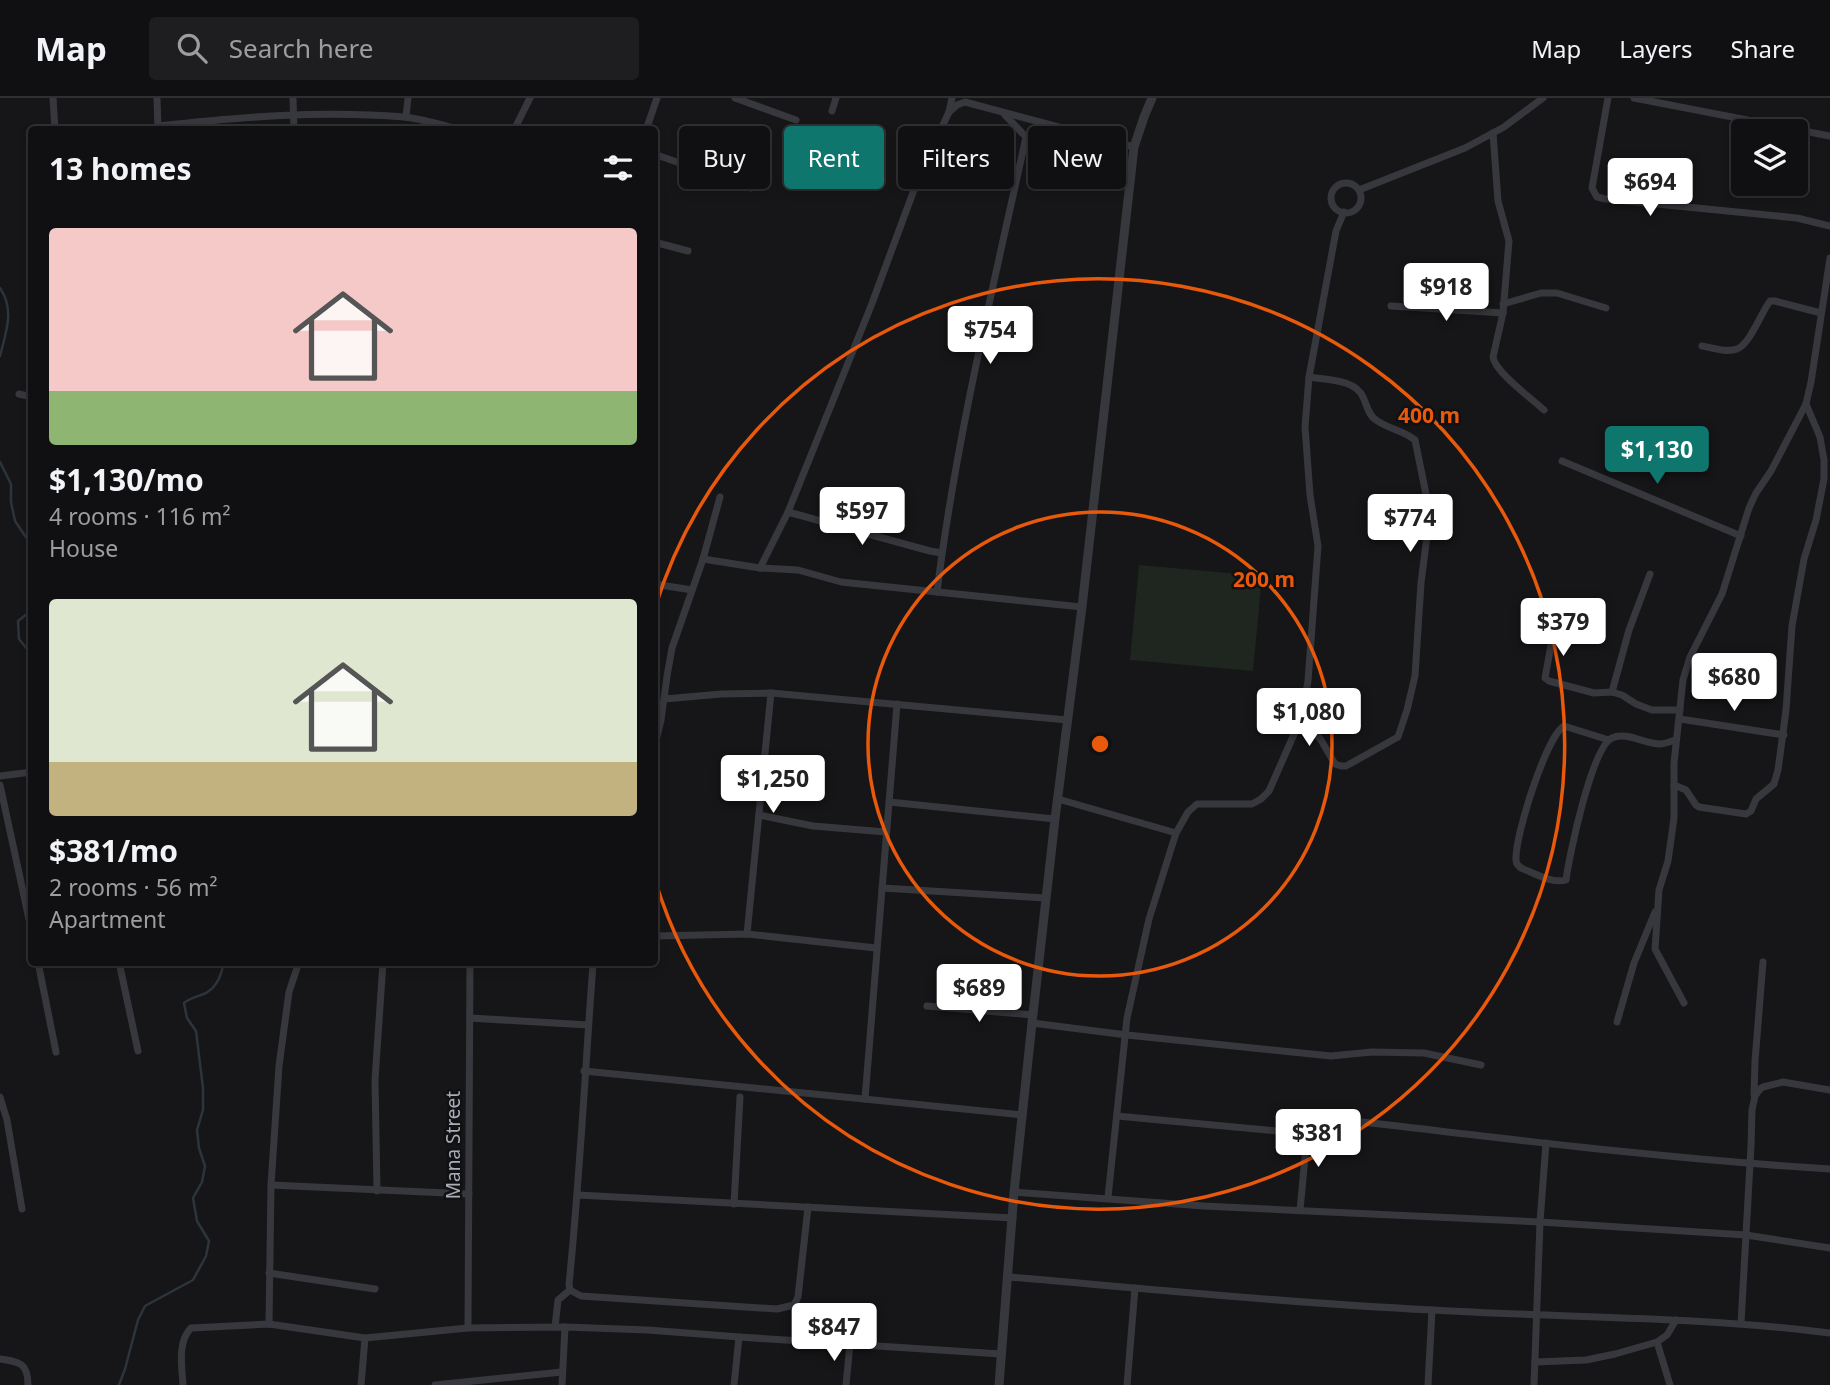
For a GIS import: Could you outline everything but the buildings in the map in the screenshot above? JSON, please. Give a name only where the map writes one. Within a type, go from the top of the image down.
[{"type":"street","points":[[53,98],[55,126]]},
{"type":"street","points":[[158,98],[158,126]]},
{"type":"street","points":[[293,98],[294,126]]},
{"type":"street","points":[[406,117],[408,98]]},
{"type":"street","points":[[516,126],[530,98]]},
{"type":"street","points":[[647,126],[657,98]]},
{"type":"street","points":[[735,98],[796,120]]},
{"type":"street","points":[[832,111],[836,98]]},
{"type":"street","points":[[760,568],[788,512],[872,306],[918,179],[949,112],[952,98]]},
{"type":"street","points":[[999,1385],[1014,1192],[1032,1019],[1134,147],[1152,98]]},
{"type":"street","points":[[1359,190],[1465,148],[1504,127],[1543,98]]},
{"type":"street","points":[[1608,98],[1592,188],[1597,197],[1797,218],[1830,226]]},
{"type":"street","points":[[1634,98],[1830,136]]},
{"type":"street","points":[[1686,107],[1688,98]]},
{"type":"street","points":[[949,112],[965,102],[1053,126]]},
{"type":"street","points":[[937,592],[972,384],[1026,137],[1004,113]]},
{"type":"street","points":[[174,126],[252,116],[294,114],[406,117],[444,126]]},
{"type":"street","points":[[1493,133],[1498,201],[1509,241],[1503,313],[1493,362],[1544,410]]},
{"type":"street","points":[[1126,145],[1134,147]]},
{"type":"street","points":[[658,155],[679,163]]},
{"type":"street","points":[[1345,183],[1353,184],[1359,190],[1359,206],[1352,212],[1336,209],[1332,201],[1334,189],[1345,183]]},
{"type":"street","points":[[1108,1198],[1128,1018],[1141,949],[1176,833],[1188,811],[1197,804],[1252,804],[1261,799],[1269,791],[1302,716],[1308,681],[1318,546],[1306,452],[1309,377],[1336,231],[1344,212]]},
{"type":"street","points":[[658,243],[688,251]]},
{"type":"street","points":[[1684,1003],[1656,949],[1659,890],[1668,861],[1674,818],[1676,740],[1683,680],[1690,657],[1722,594],[1749,508],[1806,404],[1830,258]]},
{"type":"street","points":[[1503,304],[1541,293],[1557,293],[1606,308]]},
{"type":"street","points":[[1702,346],[1722,350],[1741,347],[1748,340],[1770,301],[1821,313]]},
{"type":"street","points":[[1391,306],[1503,313]]},
{"type":"street","points":[[1302,716],[1335,764],[1341,766],[1346,766],[1398,737],[1408,710],[1415,676],[1421,583],[1429,520],[1415,440],[1370,416],[1362,394],[1353,385],[1309,377]]},
{"type":"street","points":[[19,394],[28,396]]},
{"type":"street","points":[[1674,785],[1686,790],[1699,807],[1746,814],[1756,799],[1769,789],[1776,779],[1784,735],[1793,626],[1804,559],[1816,520],[1824,479],[1820,437],[1806,404]]},
{"type":"street","points":[[1562,461],[1741,536]]},
{"type":"street","points":[[658,720],[665,699],[672,648],[703,559],[720,497]]},
{"type":"street","points":[[788,512],[942,553]]},
{"type":"street","points":[[703,559],[760,568],[798,570],[841,583],[1082,607]]},
{"type":"street","points":[[1612,692],[1629,630],[1650,573]]},
{"type":"street","points":[[658,585],[692,590]]},
{"type":"street","points":[[1541,609],[1554,628],[1545,678],[1549,681],[1594,693],[1612,692],[1652,710],[1680,710]]},
{"type":"street","points":[[665,699],[771,693],[1068,720]]},
{"type":"street","points":[[747,934],[771,693]]},
{"type":"street","points":[[865,1099],[897,704]]},
{"type":"street","points":[[1680,719],[1784,735]]},
{"type":"street","points":[[1609,740],[1564,726],[1559,728],[1524,814],[1516,859],[1521,869],[1561,882],[1566,880],[1569,857],[1592,770],[1602,747],[1609,740],[1626,737],[1660,744],[1676,740]]},
{"type":"street","points":[[0,776],[28,772]]},
{"type":"street","points":[[0,785],[28,914]]},
{"type":"street","points":[[1058,799],[1176,833]]},
{"type":"street","points":[[889,802],[1055,819]]},
{"type":"street","points":[[759,815],[813,826],[886,832]]},
{"type":"street","points":[[882,888],[1046,898]]},
{"type":"street","points":[[1617,1022],[1634,963],[1657,908]]},
{"type":"street","points":[[658,936],[747,934],[876,948]]},
{"type":"street","points":[[1741,1323],[1763,962]]},
{"type":"street","points":[[39,966],[56,1052]]},
{"type":"street","points":[[120,966],[138,1051]]},
{"type":"street","points":[[269,1324],[271,1185],[279,1066],[289,992],[298,966]]},
{"type":"street","points":[[377,1191],[375,1080],[383,966]]},
{"type":"street","name":"Mana Street","points":[[468,1328],[470,966]]},
{"type":"street","points":[[570,1290],[593,966]]},
{"type":"street","points":[[928,1006],[1032,1019],[1127,1035],[1331,1056],[1372,1052],[1424,1053],[1481,1065]]},
{"type":"street","points":[[470,1018],[588,1025]]},
{"type":"street","points":[[584,1071],[1023,1115]]},
{"type":"street","points":[[1754,1100],[1760,1089],[1778,1083],[1830,1090]]},
{"type":"street","points":[[0,1097],[7,1120],[22,1209]]},
{"type":"street","points":[[734,1203],[740,1097]]},
{"type":"street","points":[[1117,1116],[1288,1132],[1316,1122],[1337,1119],[1751,1164],[1830,1169]]},
{"type":"street","points":[[1300,1210],[1308,1126]]},
{"type":"street","points":[[1534,1385],[1546,1143]]},
{"type":"street","points":[[271,1185],[469,1194]]},
{"type":"street","points":[[1014,1192],[1204,1206],[1746,1235],[1830,1248]]},
{"type":"street","points":[[578,1195],[1013,1218]]},
{"type":"street","points":[[570,1290],[581,1296],[787,1308],[794,1305],[798,1297],[808,1207]]},
{"type":"street","points":[[269,1273],[375,1289]]},
{"type":"street","points":[[1009,1277],[1221,1296],[1432,1310],[1741,1323],[1830,1333]]},
{"type":"street","points":[[1127,1385],[1135,1288]]},
{"type":"street","points":[[555,1327],[558,1300],[570,1290]]},
{"type":"street","points":[[1428,1385],[1432,1310]]},
{"type":"street","points":[[1535,1362],[1586,1360],[1657,1342],[1667,1335],[1676,1320]]},
{"type":"street","points":[[183,1385],[182,1346],[184,1335],[191,1328],[269,1324],[365,1338],[468,1328],[565,1327],[648,1330],[1002,1354]]},
{"type":"street","points":[[562,1385],[565,1327]]},
{"type":"street","points":[[361,1385],[365,1338]]},
{"type":"street","points":[[734,1385],[739,1338]]},
{"type":"street","points":[[1657,1342],[1670,1385]]},
{"type":"street","points":[[846,1385],[850,1344]]},
{"type":"street","points":[[0,1359],[25,1367],[28,1385]]},
{"type":"street","points":[[435,1385],[562,1373]]},
{"type":"shaded area","points":[[1139,565],[1262,576],[1253,671],[1130,660]]},
{"type":"waterway","points":[[0,288],[5,296],[8,313],[7,330],[0,356]]},
{"type":"waterway","points":[[0,462],[11,484],[15,521],[28,540]]},
{"type":"waterway","points":[[28,613],[18,621],[19,639],[28,650]]},
{"type":"waterway","points":[[119,1385],[138,1320],[145,1306],[193,1280],[206,1256],[209,1241],[197,1221],[193,1198],[202,1182],[205,1166],[197,1130],[203,1110],[203,1088],[196,1031],[187,1018],[184,1003],[213,987],[223,966]]}]
